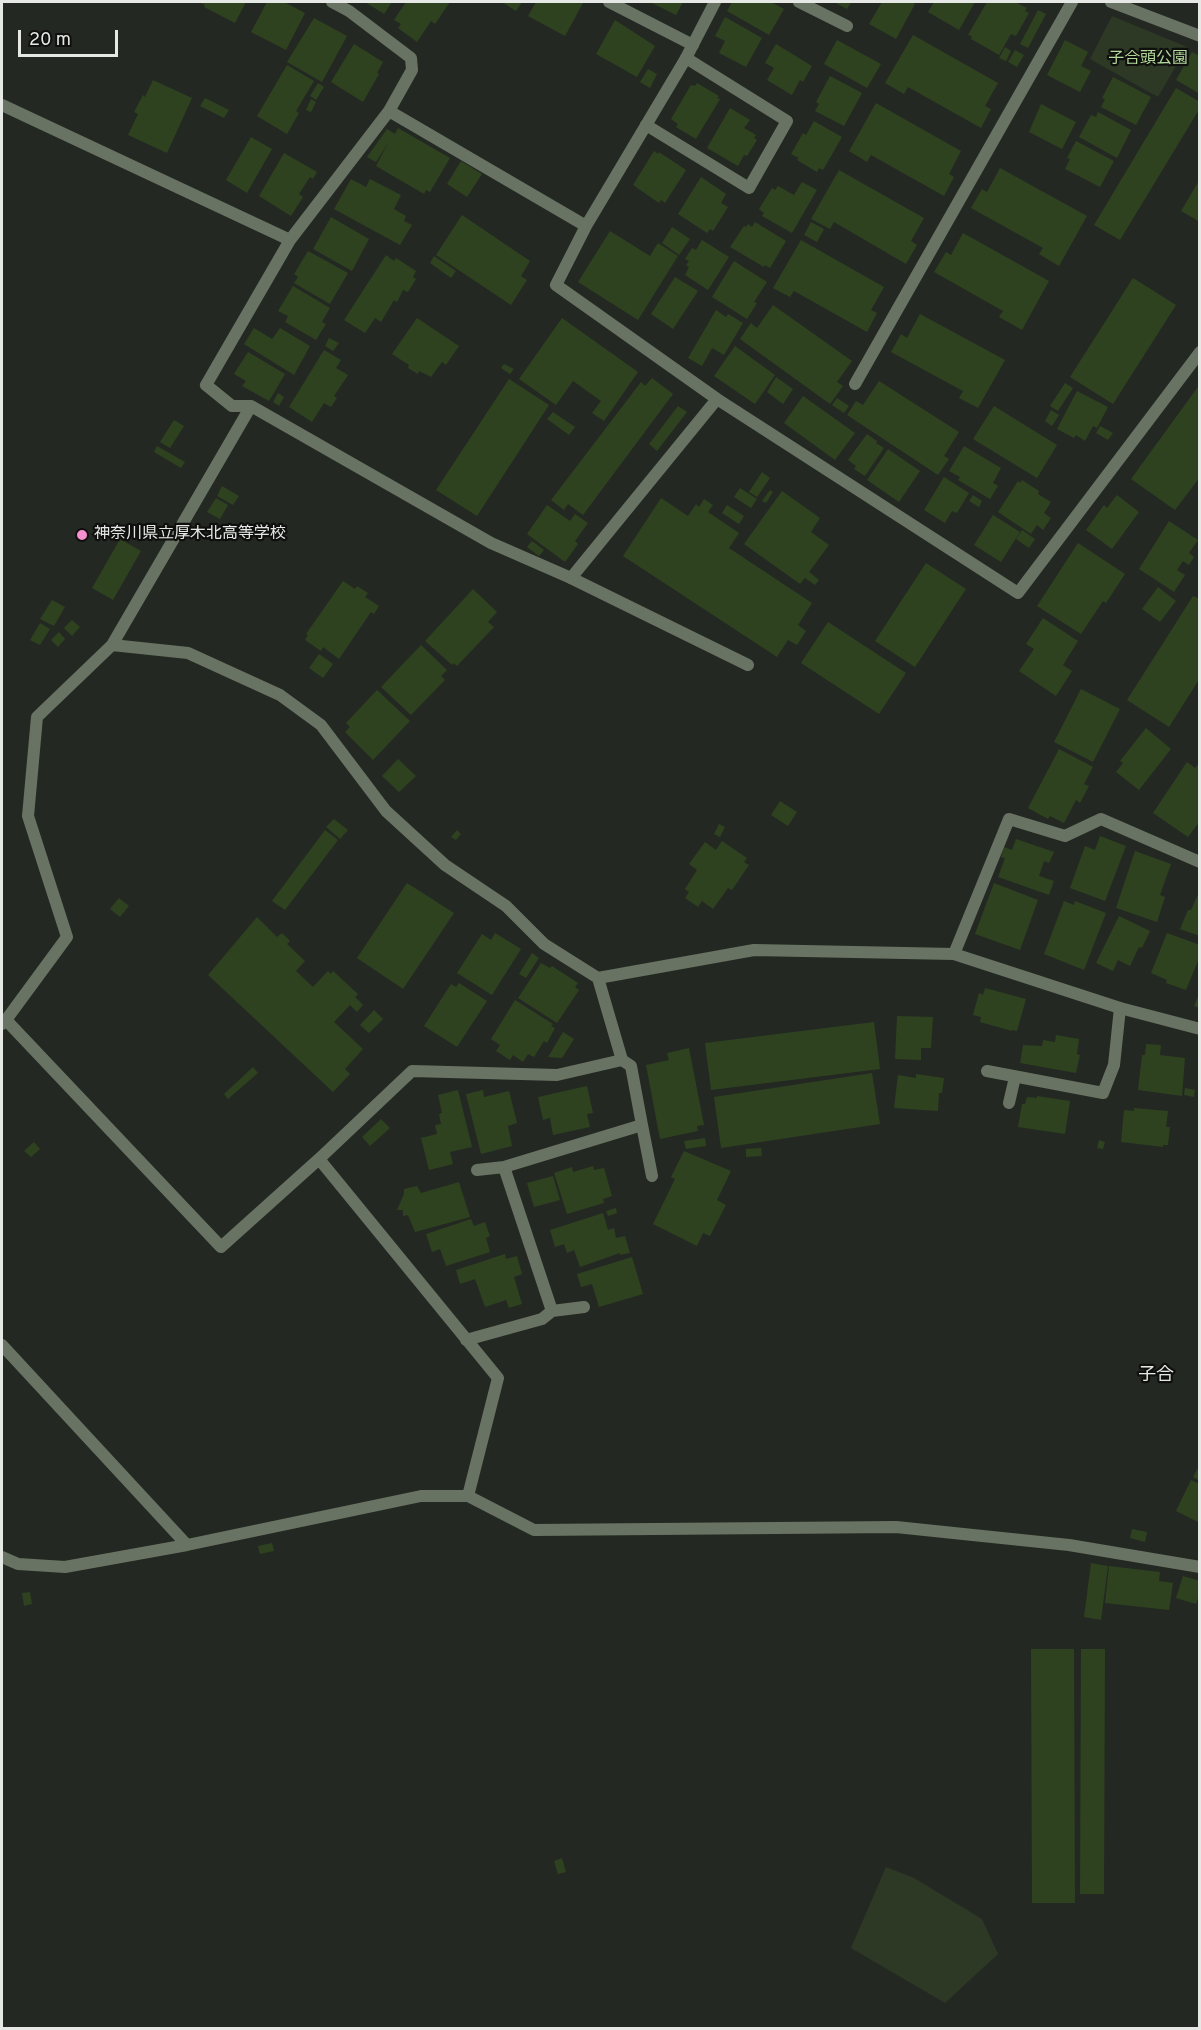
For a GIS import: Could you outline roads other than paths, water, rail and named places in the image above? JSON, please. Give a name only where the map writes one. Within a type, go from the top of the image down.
[{"type":"street","points":[[332,2],[349,11],[411,58],[412,70],[389,111],[290,240],[206,385],[232,406],[251,406],[491,543],[572,578],[748,665]]},
{"type":"street","points":[[609,2],[693,45]]},
{"type":"street","points":[[715,2],[686,58],[586,226],[556,285],[717,399],[1018,593],[1200,352]]},
{"type":"street","points":[[799,2],[847,26]]},
{"type":"street","points":[[855,384],[1072,2]]},
{"type":"street","points":[[1110,2],[1200,36]]},
{"type":"street","points":[[646,125],[749,188],[787,121],[686,58]]},
{"type":"street","points":[[2,105],[290,240]]},
{"type":"street","points":[[389,111],[586,226]]},
{"type":"street","points":[[572,578],[717,399]]},
{"type":"street","points":[[251,406],[112,645],[37,717],[28,816],[67,937],[4,1022],[222,1247],[412,1071],[557,1075],[622,1060]]},
{"type":"street","points":[[112,645],[188,653],[280,695],[321,725],[386,811],[445,865],[506,906],[544,944],[598,978],[622,1060],[631,1066],[652,1176]]},
{"type":"street","points":[[954,954],[1009,819],[1065,836],[1101,819],[1200,862]]},
{"type":"street","points":[[598,978],[754,950],[954,954],[1120,1008],[1200,1029]]},
{"type":"street","points":[[987,1071],[1103,1093],[1114,1065],[1120,1008]]},
{"type":"street","points":[[1009,1103],[1015,1077]]},
{"type":"street","points":[[477,1170],[504,1167],[642,1125]]},
{"type":"street","points":[[319,1159],[498,1378],[468,1496]]},
{"type":"street","points":[[504,1167],[552,1311]]},
{"type":"street","points":[[466,1340],[542,1319],[552,1311],[584,1307]]},
{"type":"street","points":[[2,1345],[186,1545]]},
{"type":"street","points":[[2,1557],[18,1564],[65,1567],[186,1545],[422,1496],[468,1496],[534,1530],[896,1527],[1069,1545],[1200,1567]]},
{"type":"place","name":"神奈川県立厚木北高等学校","points":[[82,535]]},
{"type":"district","name":"子合","points":[[1156,1376]]},
{"type":"park label","name":"子合頭公園","points":[[1148,60]]}]
